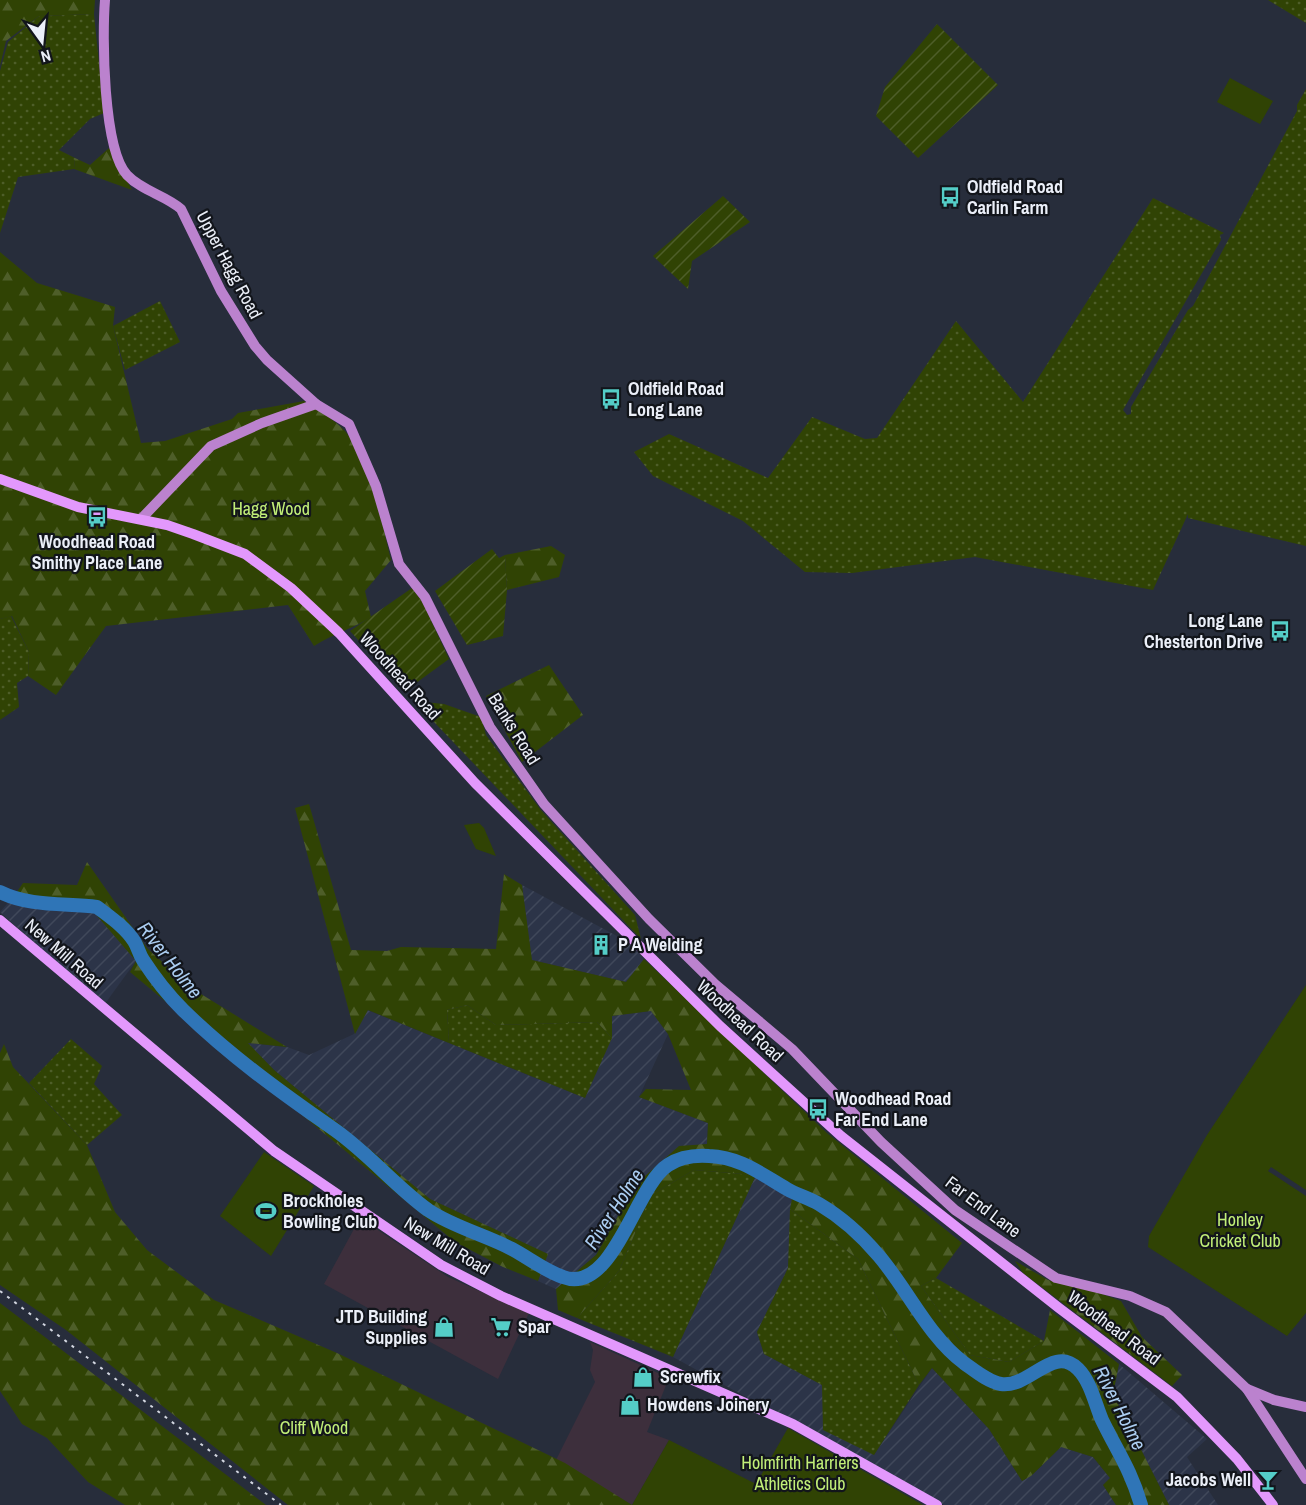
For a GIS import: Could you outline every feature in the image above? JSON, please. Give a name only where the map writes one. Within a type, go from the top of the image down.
[{"type":"main road","name":"Woodhead Road","points":[[0,479],[78,507],[141,519],[184,531],[245,554],[291,588],[339,633],[475,783],[720,1026],[841,1136],[1059,1308],[1177,1397],[1237,1459],[1273,1505]]},
{"type":"main road","name":"New Mill Road","points":[[0,920],[274,1151],[441,1265],[501,1296],[793,1424],[937,1505]]},
{"type":"street","name":"Upper Hagg Road","points":[[105,0],[103,62],[115,153],[123,169],[137,183],[171,200],[181,209],[221,291],[246,332],[267,360],[316,404],[349,424]]},
{"type":"street","points":[[141,519],[211,446],[262,423],[316,404]]},
{"type":"street","name":"Banks Road","points":[[349,424],[376,486],[399,564],[425,597],[490,727],[544,804],[649,919],[732,999]]},
{"type":"street","name":"Far End Lane","points":[[732,999],[792,1049],[881,1142],[955,1210],[1056,1278],[1130,1296],[1166,1312],[1247,1389]]},
{"type":"street","points":[[1247,1389],[1274,1400],[1306,1407]]},
{"type":"street","points":[[1247,1389],[1306,1479]]},
{"type":"shaded area","points":[[522,885],[628,942],[644,959],[626,982],[531,960]]},
{"type":"shaded area","points":[[14,896],[93,910],[136,961],[104,1005],[0,912]]},
{"type":"shaded area","points":[[367,1010],[585,1098],[611,1016],[651,1011],[668,1034],[639,1097],[708,1123],[707,1145],[636,1184],[596,1255],[556,1289],[538,1281],[547,1254],[430,1199],[274,1070],[247,1043],[287,1047],[309,1055],[354,1034]]},
{"type":"shaded area","points":[[756,1175],[792,1199],[788,1268],[757,1332],[764,1354],[822,1385],[874,1455],[932,1368],[989,1429],[1022,1481],[1031,1476],[1061,1447],[1093,1457],[1110,1478],[1103,1485],[1116,1505],[944,1505],[673,1357]]},
{"type":"shaded area","points":[[360,1218],[448,1277],[529,1313],[498,1379],[324,1284]]},
{"type":"shaded area","points":[[590,1342],[669,1378],[647,1432],[669,1440],[632,1505],[556,1460],[595,1382],[590,1370],[593,1350]]},
{"type":"shaded area","points":[[1119,1364],[1207,1439],[1187,1457],[1218,1505],[1169,1505],[1113,1394]]},
{"type":"green space","points":[[0,0],[95,0],[94,14],[39,16],[6,41],[0,66]]},
{"type":"green space","points":[[1268,0],[1306,0],[1306,23]]},
{"type":"green space","points":[[94,14],[104,113],[90,119],[59,150],[75,158],[74,169],[18,177],[0,233],[0,71],[8,42],[39,16]]},
{"type":"green space","points":[[937,24],[998,85],[918,158],[876,116],[885,87]]},
{"type":"green space","points":[[1230,78],[1273,101],[1260,124],[1217,102]]},
{"type":"green space","points":[[1306,89],[1306,546],[1188,518],[1188,514],[1153,590],[975,557],[852,573],[805,572],[743,521],[653,476],[634,452],[669,434],[768,478],[812,417],[865,439],[877,438],[956,321],[1023,402],[1153,198],[1224,233],[1220,235],[1221,240],[1123,410],[1127,415],[1131,414],[1131,407],[1188,310],[1193,306],[1297,111],[1297,105]]},
{"type":"green space","points":[[109,148],[132,190],[74,169],[75,158],[90,165]]},
{"type":"green space","points":[[723,196],[750,222],[692,261],[688,289],[653,256]]},
{"type":"green space","name":"Hagg Wood","points":[[0,252],[37,283],[115,307],[113,326],[141,443],[165,441],[232,419],[238,413],[304,401],[341,427],[363,460],[375,492],[391,560],[365,591],[371,617],[314,646],[288,605],[106,626],[56,695],[28,676],[29,652],[12,616],[0,619]]},
{"type":"green space","points":[[160,301],[180,342],[125,370],[113,326]]},
{"type":"green space","points":[[551,546],[565,555],[559,577],[507,590],[505,555]]},
{"type":"green space","points":[[492,549],[499,558],[505,555],[507,590],[503,636],[467,645],[435,591]]},
{"type":"green space","points":[[412,588],[422,601],[449,659],[405,691],[350,631]]},
{"type":"green space","points":[[11,616],[29,652],[28,676],[17,683],[19,707],[0,720],[0,619]]},
{"type":"green space","points":[[549,665],[583,715],[522,762],[486,696]]},
{"type":"green space","points":[[414,701],[444,704],[481,717],[486,735],[540,809],[635,915],[641,939]]},
{"type":"green space","points":[[309,804],[351,950],[387,951],[401,947],[496,949],[504,874],[522,885],[532,960],[626,982],[644,959],[827,1133],[962,1243],[936,1278],[921,1286],[970,1355],[1009,1362],[1044,1341],[1050,1310],[1119,1364],[1113,1394],[1169,1505],[1116,1505],[1103,1485],[1110,1478],[1093,1457],[1061,1447],[1031,1476],[1022,1481],[989,1429],[932,1368],[919,1385],[858,1259],[790,1209],[792,1199],[756,1175],[694,1170],[651,1195],[619,1271],[577,1318],[558,1310],[556,1289],[596,1255],[636,1184],[679,1146],[707,1144],[708,1123],[639,1097],[646,1089],[691,1090],[668,1034],[651,1011],[612,1016],[612,1038],[597,1022],[496,1025],[467,1005],[447,1010],[449,1043],[368,1010],[355,1034],[295,808]]},
{"type":"green space","points":[[479,823],[484,828],[496,856],[476,849],[464,825]]},
{"type":"green space","points":[[87,862],[147,948],[188,986],[287,1047],[248,1043],[274,1070],[430,1199],[548,1254],[538,1281],[503,1267],[455,1242],[130,972],[136,961],[92,910],[14,896],[23,883],[77,885]]},
{"type":"green space","name":"Honley Cricket Club","points":[[1306,985],[1306,1190],[1271,1167],[1268,1171],[1306,1196],[1306,1313],[1287,1336],[1148,1247],[1149,1236],[1207,1135]]},
{"type":"green space","points":[[467,1005],[496,1025],[597,1022],[612,1038],[585,1098],[449,1043],[447,1010]]},
{"type":"green space","points":[[71,1039],[102,1066],[94,1084],[122,1115],[87,1145],[29,1083]]},
{"type":"green space","name":"Cliff Wood","points":[[4,1044],[13,1067],[87,1145],[115,1212],[147,1250],[214,1300],[337,1353],[565,1463],[632,1505],[288,1505],[66,1330],[0,1285],[0,1053]]},
{"type":"green space","points":[[264,1152],[314,1186],[271,1256],[220,1216]]},
{"type":"green space","points":[[694,1170],[756,1175],[673,1357],[577,1318],[619,1271],[651,1195]]},
{"type":"green space","points":[[790,1209],[858,1259],[919,1385],[874,1455],[823,1430],[822,1385],[764,1354],[757,1332],[788,1268]]},
{"type":"green space","points":[[1015,1261],[1048,1280],[1094,1291],[1121,1301],[1142,1337],[1182,1375],[1172,1386],[1023,1273]]},
{"type":"green space","points":[[936,1278],[1044,1341],[1009,1362],[970,1355],[921,1286]]},
{"type":"green space","points":[[0,1303],[266,1505],[125,1505],[88,1482],[47,1438],[22,1424],[0,1391]]},
{"type":"green space","name":"Holmfirth Harriers Athletics Club","points":[[788,1428],[923,1505],[632,1505],[669,1440],[756,1484]]},
{"type":"waterway","name":"River Holme","points":[[0,892],[35,902],[97,907],[117,922],[130,936],[157,980],[201,1027],[257,1073],[347,1139],[416,1201],[438,1216],[502,1244],[563,1277],[581,1279],[596,1270],[622,1236],[656,1177],[673,1162],[693,1156],[720,1157],[750,1167],[815,1202],[843,1221],[890,1269],[940,1340],[951,1352],[981,1375],[1001,1384],[1022,1380],[1060,1361],[1069,1363],[1078,1369],[1089,1387],[1102,1420],[1133,1481],[1141,1505]]},
{"type":"railway","points":[[0,1291],[281,1505]]},
{"type":"place","name":"Oldfield Road Carlin Farm","points":[[950,197]]},
{"type":"place","name":"Oldfield Road Long Lane","points":[[611,399]]},
{"type":"place","name":"Woodhead Road Smithy Place Lane","points":[[97,517]]},
{"type":"place","name":"Long Lane Chesterton Drive","points":[[1280,631]]},
{"type":"place","name":"P A Welding","points":[[601,945]]},
{"type":"place","name":"Woodhead Road Far End Lane","points":[[818,1109]]},
{"type":"place","name":"Brockholes Bowling Club","points":[[266,1211]]},
{"type":"place","name":"JTD Building Supplies","points":[[444,1327]]},
{"type":"place","name":"Spar","points":[[501,1327]]},
{"type":"place","name":"Screwfix","points":[[643,1377]]},
{"type":"place","name":"Howdens Joinery","points":[[630,1405]]},
{"type":"place","name":"Jacobs Well","points":[[1268,1480]]}]
